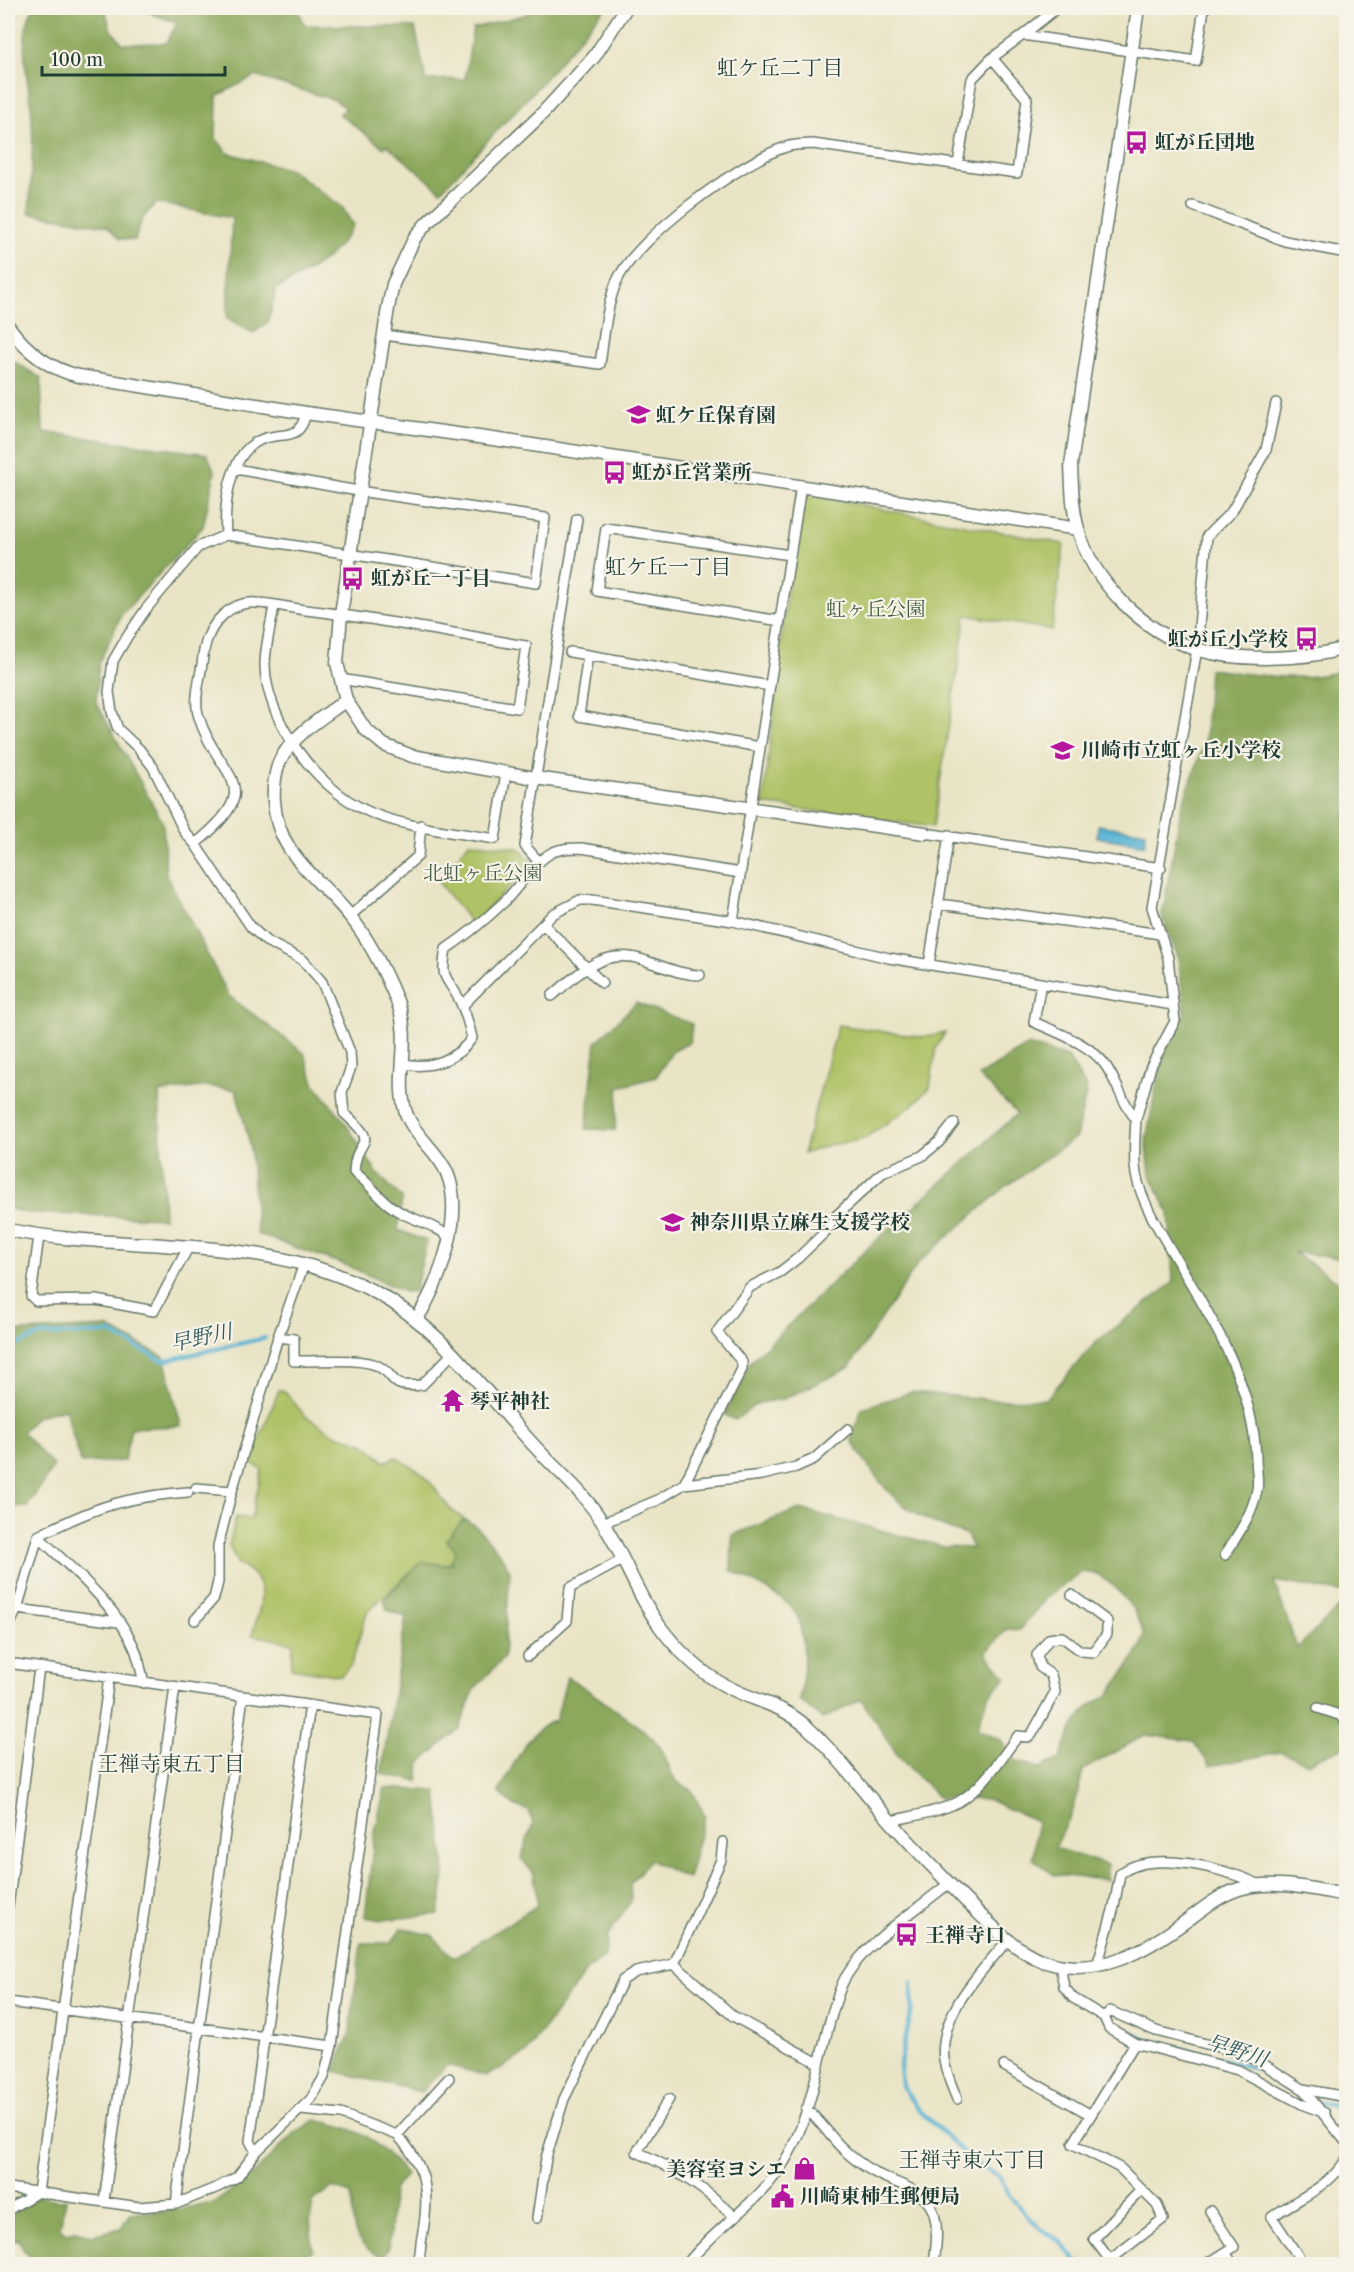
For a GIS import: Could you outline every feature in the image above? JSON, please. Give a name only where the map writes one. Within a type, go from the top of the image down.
[{"type":"street","points":[[626,8],[594,57],[540,116],[427,223],[416,237],[393,284],[358,492],[337,642],[340,679],[346,700],[365,729],[384,745],[412,756],[535,778],[925,832],[1161,868]]},
{"type":"street","points":[[958,164],[972,79],[992,58],[1057,8]]},
{"type":"street","points":[[1138,8],[1071,465],[1072,500],[1078,529],[1090,558],[1111,590],[1156,630],[1197,649],[1284,659],[1347,648]]},
{"type":"street","points":[[1023,35],[1196,61],[1203,8]]},
{"type":"street","points":[[384,335],[600,364],[609,307],[616,283],[628,262],[646,243],[735,172],[787,147],[813,144],[1017,173],[1027,99],[992,58]]},
{"type":"street","points":[[1193,206],[1285,241],[1347,253]]},
{"type":"street","points":[[8,326],[39,358],[68,373],[306,413],[370,420],[1078,529]]},
{"type":"street","points":[[1225,1555],[1248,1518],[1257,1489],[1251,1411],[1235,1368],[1214,1324],[1155,1223],[1143,1196],[1137,1175],[1134,1145],[1136,1119],[1151,1066],[1175,1021],[1168,958],[1152,907],[1161,868],[1197,649],[1207,536],[1232,511],[1266,450],[1276,403]]},
{"type":"street","points":[[225,536],[224,514],[236,469],[257,441],[296,434],[303,426],[306,413]]},
{"type":"street","points":[[236,469],[358,492],[545,518],[536,583],[351,553],[225,536],[198,547],[146,609],[113,661],[110,679],[112,712],[118,729],[140,749],[153,768],[184,831],[251,927],[266,941],[303,960],[322,982],[350,1052],[351,1067],[342,1092],[344,1113],[364,1130],[366,1138],[354,1172],[388,1205],[404,1215],[425,1222],[450,1238]]},
{"type":"street","points":[[733,921],[801,486]]},
{"type":"street","points":[[539,862],[525,846],[577,519]]},
{"type":"street","points":[[780,621],[597,591],[606,528],[790,555]]},
{"type":"street","points":[[195,844],[219,825],[230,811],[234,798],[232,775],[210,746],[197,712],[204,649],[209,633],[223,616],[236,606],[255,602],[341,614],[526,646],[516,708],[340,679]]},
{"type":"street","points":[[274,606],[265,664],[268,691],[292,743],[320,777],[347,800],[384,818],[495,839],[506,773]]},
{"type":"street","points":[[570,652],[770,686]]},
{"type":"street","points":[[588,655],[579,717],[760,747]]},
{"type":"street","points":[[346,700],[292,743],[281,758],[273,789],[278,830],[288,850],[350,916],[398,1003],[406,1035],[403,1091],[406,1111],[419,1135],[447,1171],[454,1198],[450,1238],[428,1299],[417,1318]]},
{"type":"street","points":[[350,916],[418,856],[421,825]]},
{"type":"street","points":[[929,965],[950,836]]},
{"type":"street","points":[[404,1064],[414,1066],[438,1063],[464,1050],[472,1038],[462,1006],[446,983],[443,969],[447,949],[506,900],[539,862],[552,853],[566,848],[581,849],[741,873]]},
{"type":"street","points":[[462,1006],[543,924],[565,906],[580,900],[733,921],[889,958],[1173,1005]]},
{"type":"street","points":[[939,904],[1161,934]]},
{"type":"street","points":[[543,924],[602,983]]},
{"type":"street","points":[[552,996],[586,966],[607,957],[629,956],[683,974],[700,975]]},
{"type":"street","points":[[1041,983],[1034,1022],[1096,1054],[1107,1067],[1125,1106],[1136,1119]]},
{"type":"street","points":[[684,1484],[742,1369],[742,1362],[717,1332],[750,1287],[780,1272],[798,1258],[825,1232],[836,1216],[882,1173],[922,1156],[939,1142],[954,1123]]},
{"type":"street","points":[[8,1230],[39,1236],[189,1246],[277,1257],[343,1277],[376,1293],[417,1318],[453,1353],[543,1455],[581,1490],[624,1559],[643,1600],[663,1631],[687,1659],[712,1678],[736,1691],[788,1711],[837,1758],[891,1821],[949,1883],[1007,1941],[1030,1955],[1060,1965],[1097,1966],[1122,1960],[1151,1945],[1223,1896],[1260,1885],[1301,1887],[1347,1895]]},
{"type":"street","points":[[39,1236],[31,1296],[36,1301],[96,1300],[154,1311],[189,1246]]},
{"type":"street","points":[[195,1620],[214,1599],[218,1582],[218,1546],[232,1491],[278,1336],[304,1264]]},
{"type":"street","points":[[278,1336],[294,1339],[294,1361],[357,1362],[378,1366],[395,1383],[405,1386],[422,1385],[453,1353]]},
{"type":"street","points":[[603,1523],[658,1500],[684,1484],[762,1475],[796,1467],[814,1459],[848,1429]]},
{"type":"street","points":[[8,1628],[17,1609],[38,1536],[106,1504],[139,1496],[192,1490],[232,1491]]},
{"type":"street","points":[[38,1536],[102,1600],[118,1622],[134,1647],[144,1683]]},
{"type":"street","points":[[528,1656],[567,1621],[570,1588],[624,1559]]},
{"type":"street","points":[[891,1821],[963,1799],[987,1778],[1017,1736],[1028,1737],[1032,1734],[1055,1692],[1051,1675],[1040,1667],[1036,1655],[1049,1639],[1062,1637],[1081,1651],[1094,1652],[1107,1634],[1107,1621],[1072,1595]]},
{"type":"street","points":[[17,1609],[118,1622]]},
{"type":"street","points":[[8,1664],[378,1715],[332,2046],[324,2077],[311,2099],[256,2152],[237,2177],[176,2205],[139,2207],[8,2188]]},
{"type":"street","points":[[8,1906],[39,1668]]},
{"type":"street","points":[[38,2192],[109,1678]]},
{"type":"street","points":[[104,2201],[175,1687]]},
{"type":"street","points":[[176,2205],[243,1696]]},
{"type":"street","points":[[256,2152],[250,2141],[310,1706]]},
{"type":"street","points":[[1318,1708],[1342,1716],[1347,1723]]},
{"type":"street","points":[[674,1964],[721,1860],[723,1842]]},
{"type":"street","points":[[1097,1966],[1114,1907],[1120,1874],[1133,1864],[1198,1865],[1234,1872],[1260,1885]]},
{"type":"street","points":[[687,2265],[702,2245],[767,2186],[785,2162],[798,2136],[844,1980],[877,1941],[949,1883]]},
{"type":"street","points":[[957,2099],[944,2060],[949,2025],[956,2008],[974,1981],[1007,1941]]},
{"type":"street","points":[[674,1964],[733,2016],[818,2063]]},
{"type":"street","points":[[537,2218],[546,2158],[564,2099],[622,1980],[636,1972],[674,1964]]},
{"type":"street","points":[[1060,1965],[1064,1987],[1073,1998],[1104,2017],[1109,2028],[1135,2043],[1238,2070],[1304,2105],[1323,2111]]},
{"type":"street","points":[[8,2002],[332,2046]]},
{"type":"street","points":[[1104,2017],[1110,2011],[1156,2031],[1237,2052],[1260,2062],[1306,2092],[1347,2142]]},
{"type":"street","points":[[1135,2043],[1074,2144],[1120,2168],[1140,2191],[1157,2205],[1163,2219],[1110,2260],[1094,2239],[1140,2191]]},
{"type":"street","points":[[1004,2066],[1091,2115]]},
{"type":"street","points":[[397,2135],[449,2078]]},
{"type":"street","points":[[1306,2092],[1347,2097]]},
{"type":"street","points":[[669,2099],[637,2152],[660,2162],[720,2202],[734,2216]]},
{"type":"street","points":[[806,2109],[819,2119],[842,2148],[874,2173],[909,2189],[928,2202],[932,2208],[936,2228],[934,2265]]},
{"type":"street","points":[[301,2110],[341,2114],[397,2135],[423,2174],[426,2188],[428,2207],[417,2265]]},
{"type":"street","points":[[1298,2256],[1272,2217],[1292,2202],[1317,2191],[1347,2160]]},
{"type":"street","points":[[8,2210],[38,2192]]},
{"type":"street","points":[[1207,2265],[1234,2247],[1210,2211]]},
{"type":"street","points":[[1225,2253],[1233,2265]]},
{"type":"green space","points":[[33,8],[105,8],[110,28],[123,44],[166,43],[177,23],[138,8],[297,8],[305,25],[415,27],[426,80],[465,79],[473,28],[528,14],[530,8],[605,8],[543,81],[441,191],[387,145],[384,148],[339,114],[346,109],[335,100],[255,76],[217,96],[216,139],[228,153],[291,170],[342,207],[353,225],[346,237],[329,256],[310,270],[276,289],[268,323],[253,333],[227,318],[232,218],[156,203],[142,219],[135,240],[120,239],[107,226],[29,213],[33,128],[24,47],[28,21]]},
{"type":"green space","points":[[8,358],[41,378],[43,432],[207,454],[215,472],[203,527],[122,614],[99,663],[96,702],[163,823],[166,874],[229,996],[304,1053],[315,1085],[343,1119],[376,1172],[402,1198],[398,1230],[427,1241],[415,1291],[405,1292],[348,1266],[257,1234],[250,1145],[236,1090],[206,1086],[159,1093],[164,1218],[26,1213],[8,1208]]},
{"type":"green space","name":"虹ヶ丘公園","points":[[798,493],[1064,544],[1052,630],[966,615],[933,827],[763,804]]},
{"type":"green space","points":[[1209,669],[1295,677],[1329,674],[1346,669],[1346,1259],[1293,1252],[1346,1287],[1346,1593],[1274,1581],[1297,1648],[1346,1601],[1346,1746],[1309,1763],[1280,1752],[1210,1766],[1193,1741],[1145,1735],[1083,1770],[1074,1808],[1055,1848],[1107,1865],[1107,1880],[1054,1875],[1033,1859],[1037,1821],[988,1800],[939,1798],[898,1756],[861,1699],[823,1719],[799,1700],[804,1649],[799,1622],[787,1603],[767,1589],[731,1570],[732,1535],[800,1509],[944,1547],[973,1548],[967,1535],[945,1528],[911,1511],[886,1489],[851,1440],[862,1408],[912,1392],[995,1400],[1046,1399],[1097,1341],[1173,1283],[1169,1213],[1150,1174],[1146,1139],[1162,1059],[1185,1012],[1178,957],[1162,916],[1181,809],[1205,741]],"holes":[[[1082,1572],[1097,1574],[1116,1588],[1134,1610],[1144,1634],[1141,1647],[1108,1696],[1089,1706],[1072,1728],[1060,1759],[1039,1768],[1016,1761],[999,1738],[977,1729],[987,1698],[1006,1677],[986,1653],[1007,1629],[1019,1630],[1047,1597]]]},
{"type":"green space","name":"北虹ヶ丘公園","points":[[469,842],[518,848],[534,863],[472,924],[439,883]]},
{"type":"green space","points":[[636,1003],[692,1024],[690,1042],[672,1052],[656,1077],[619,1087],[615,1130],[586,1129],[596,1042]]},
{"type":"green space","points":[[838,1025],[921,1037],[945,1033],[936,1048],[930,1088],[909,1108],[862,1140],[828,1145],[803,1154]]},
{"type":"green space","points":[[1028,1045],[1068,1057],[1087,1089],[1076,1137],[1004,1188],[919,1262],[849,1368],[784,1399],[758,1403],[735,1420],[725,1415],[745,1367],[868,1248],[1017,1114],[979,1076]]},
{"type":"green space","points":[[107,1327],[164,1357],[181,1426],[131,1428],[124,1461],[81,1463],[65,1409],[37,1416],[22,1432],[54,1466],[27,1507],[8,1506],[8,1332]]},
{"type":"green space","points":[[279,1390],[285,1391],[304,1415],[336,1435],[364,1443],[385,1462],[395,1457],[417,1470],[429,1481],[448,1506],[464,1519],[447,1540],[456,1551],[451,1563],[443,1565],[422,1561],[367,1612],[351,1665],[341,1676],[291,1668],[293,1643],[252,1635],[260,1603],[260,1585],[249,1570],[238,1564],[229,1546],[236,1517],[251,1519],[262,1470],[250,1462]]},
{"type":"green space","points":[[464,1519],[477,1527],[500,1554],[510,1571],[504,1658],[474,1689],[460,1728],[420,1763],[418,1781],[381,1774],[406,1617],[387,1610],[384,1599],[422,1561],[443,1565],[451,1563],[456,1551],[446,1540]]},
{"type":"green space","points":[[567,1677],[649,1735],[662,1750],[673,1776],[683,1786],[691,1789],[705,1816],[688,1879],[650,1860],[630,1884],[631,1901],[607,1937],[605,1957],[586,1971],[526,2054],[487,2076],[447,2065],[421,2092],[334,2071],[349,2037],[361,1943],[392,1943],[401,1928],[432,1935],[454,1958],[538,1905],[534,1874],[521,1858],[533,1824],[529,1811],[512,1804],[499,1792],[529,1740],[546,1725],[556,1720]]},
{"type":"green space","points":[[385,1788],[437,1791],[445,1873],[439,1914],[382,1920],[365,1917],[375,1831]]},
{"type":"green space","points":[[315,2120],[345,2127],[367,2137],[386,2152],[406,2175],[393,2190],[389,2247],[384,2257],[364,2246],[359,2240],[354,2224],[351,2194],[332,2188],[313,2201],[310,2222],[313,2251],[288,2264],[183,2264],[171,2260],[163,2264],[39,2264],[24,2251],[18,2238],[8,2246],[8,2218],[37,2196],[57,2200],[66,2199],[60,2228],[66,2233],[75,2231],[92,2235],[121,2228],[130,2213],[167,2211],[214,2203],[250,2177],[296,2132]]},
{"type":"water","points":[[1098,825],[1146,832],[1145,845],[1097,837]]},
{"type":"waterway","name":"早野川","points":[[8,1349],[40,1335],[111,1333],[163,1361],[265,1338]]},
{"type":"waterway","points":[[912,1982],[912,2010],[900,2063],[902,2087],[919,2110],[964,2153],[979,2166],[999,2176],[1010,2196],[1027,2216],[1062,2243],[1076,2261],[1084,2264]]},
{"type":"waterway","name":"早野川","points":[[1116,2025],[1147,2039],[1258,2069],[1309,2100]]},
{"type":"waterway","name":"早野川","points":[[1316,2102],[1346,2107]]},
{"type":"place","name":"虹が丘団地","points":[[1137,142]]},
{"type":"place","name":"虹ケ丘保育園","points":[[638,415]]},
{"type":"place","name":"虹が丘営業所","points":[[614,472]]},
{"type":"place","name":"虹が丘一丁目","points":[[353,578]]},
{"type":"place","name":"虹が丘小学校","points":[[1306,639]]},
{"type":"place","name":"川崎市立虹ヶ丘小学校","points":[[1063,750]]},
{"type":"place","name":"神奈川県立麻生支援学校","points":[[672,1222]]},
{"type":"place","name":"琴平神社","points":[[452,1401]]},
{"type":"place","name":"王禅寺口","points":[[907,1935]]},
{"type":"place","name":"美容室ヨシエ","points":[[804,2169]]},
{"type":"place","name":"川崎東柿生郵便局","points":[[782,2196]]},
{"type":"district","name":"虹ケ丘二丁目","points":[[780,67]]},
{"type":"district","name":"虹ケ丘一丁目","points":[[668,566]]},
{"type":"district","name":"王禅寺東五丁目","points":[[171,1763]]},
{"type":"district","name":"王禅寺東六丁目","points":[[972,2159]]}]
